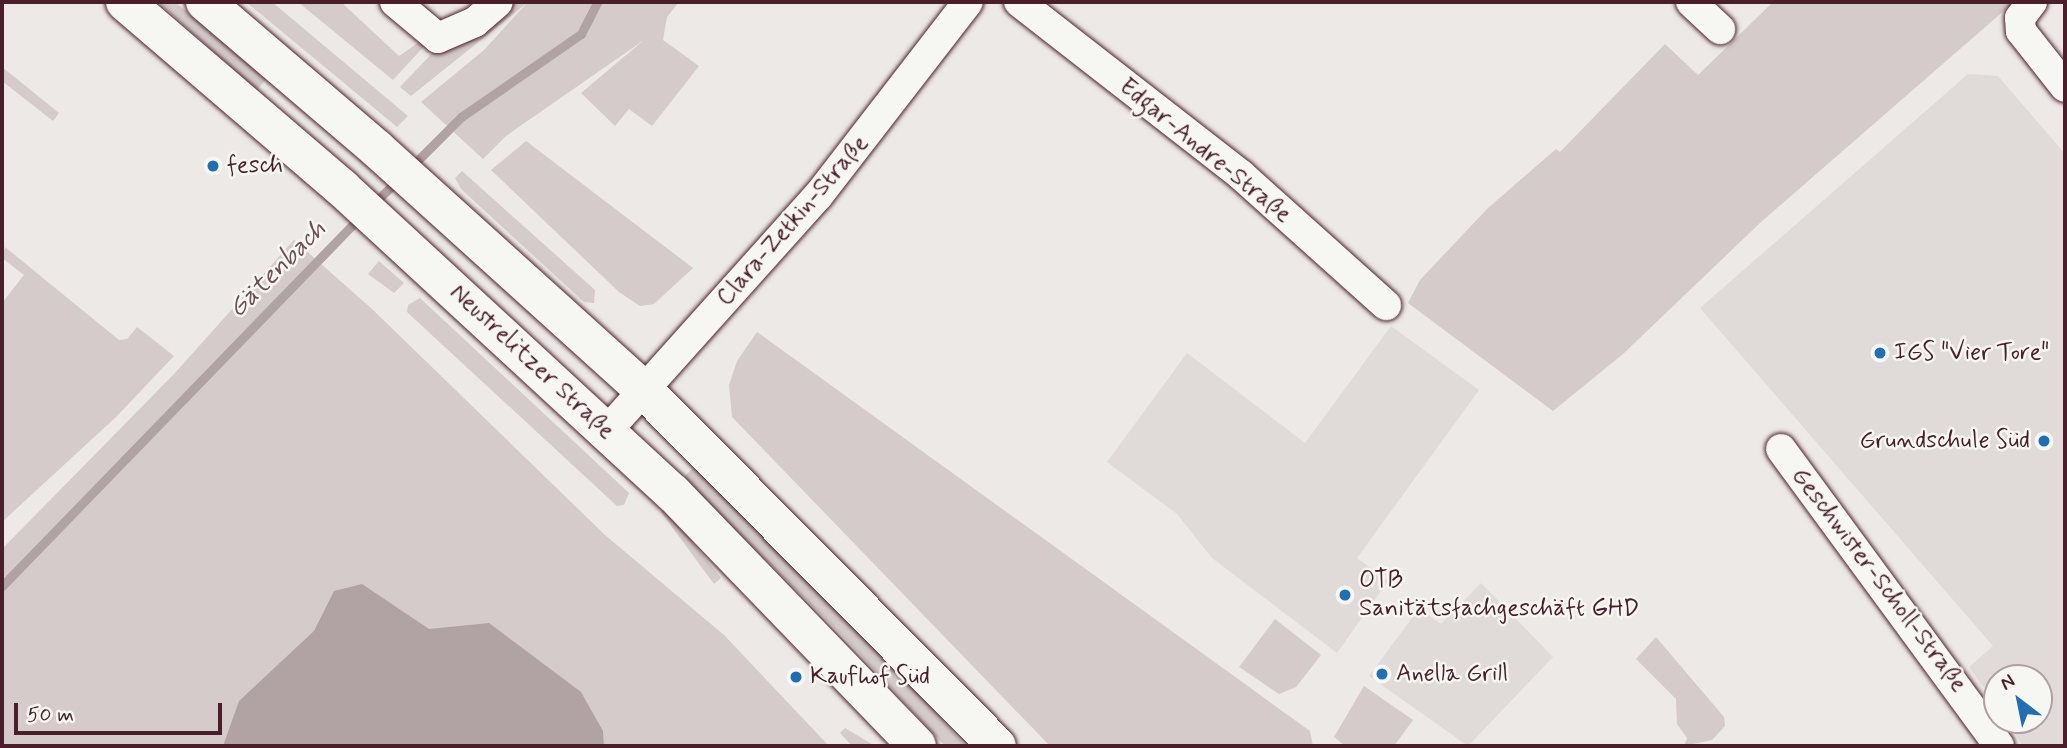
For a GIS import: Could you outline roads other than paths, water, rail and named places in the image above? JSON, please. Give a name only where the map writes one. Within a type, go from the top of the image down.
[{"type":"main road","name":"Neustrelitzer Straße","points":[[125,2],[342,187],[673,493],[917,746]]},
{"type":"main road","points":[[205,2],[435,200],[644,390],[997,746]]},
{"type":"street","points":[[395,2],[438,38],[475,22],[498,2]]},
{"type":"street","name":"Clara-Zetkin-Straße","points":[[606,432],[818,196],[968,2]]},
{"type":"street","name":"Edgar-Andre-Straße","points":[[1018,2],[1241,175],[1386,305]]},
{"type":"street","points":[[1691,2],[1720,29]]},
{"type":"street","points":[[2032,2],[2020,18],[2021,32],[2065,87]]},
{"type":"street","name":"Geschwister-Scholl-Straße","points":[[1781,449],[1999,746]]},
{"type":"waterway","name":"Gätenbach","points":[[410,168],[461,117],[581,34],[597,2]]},
{"type":"waterway","name":"Gätenbach","points":[[373,204],[398,180]]},
{"type":"waterway","name":"Gätenbach","points":[[2,586],[360,217]]},
{"type":"place","name":"fesch","points":[[213,166]]},
{"type":"place","name":"IGS \"Vier Tore\"","points":[[1880,353]]},
{"type":"place","name":"Grundschule Süd","points":[[2044,441]]},
{"type":"place","name":"OTB Sanitätsfachgeschäft GHD","points":[[1345,595]]},
{"type":"place","name":"Anella Grill","points":[[1382,674]]},
{"type":"place","name":"Kaufhof Süd","points":[[796,677]]}]
